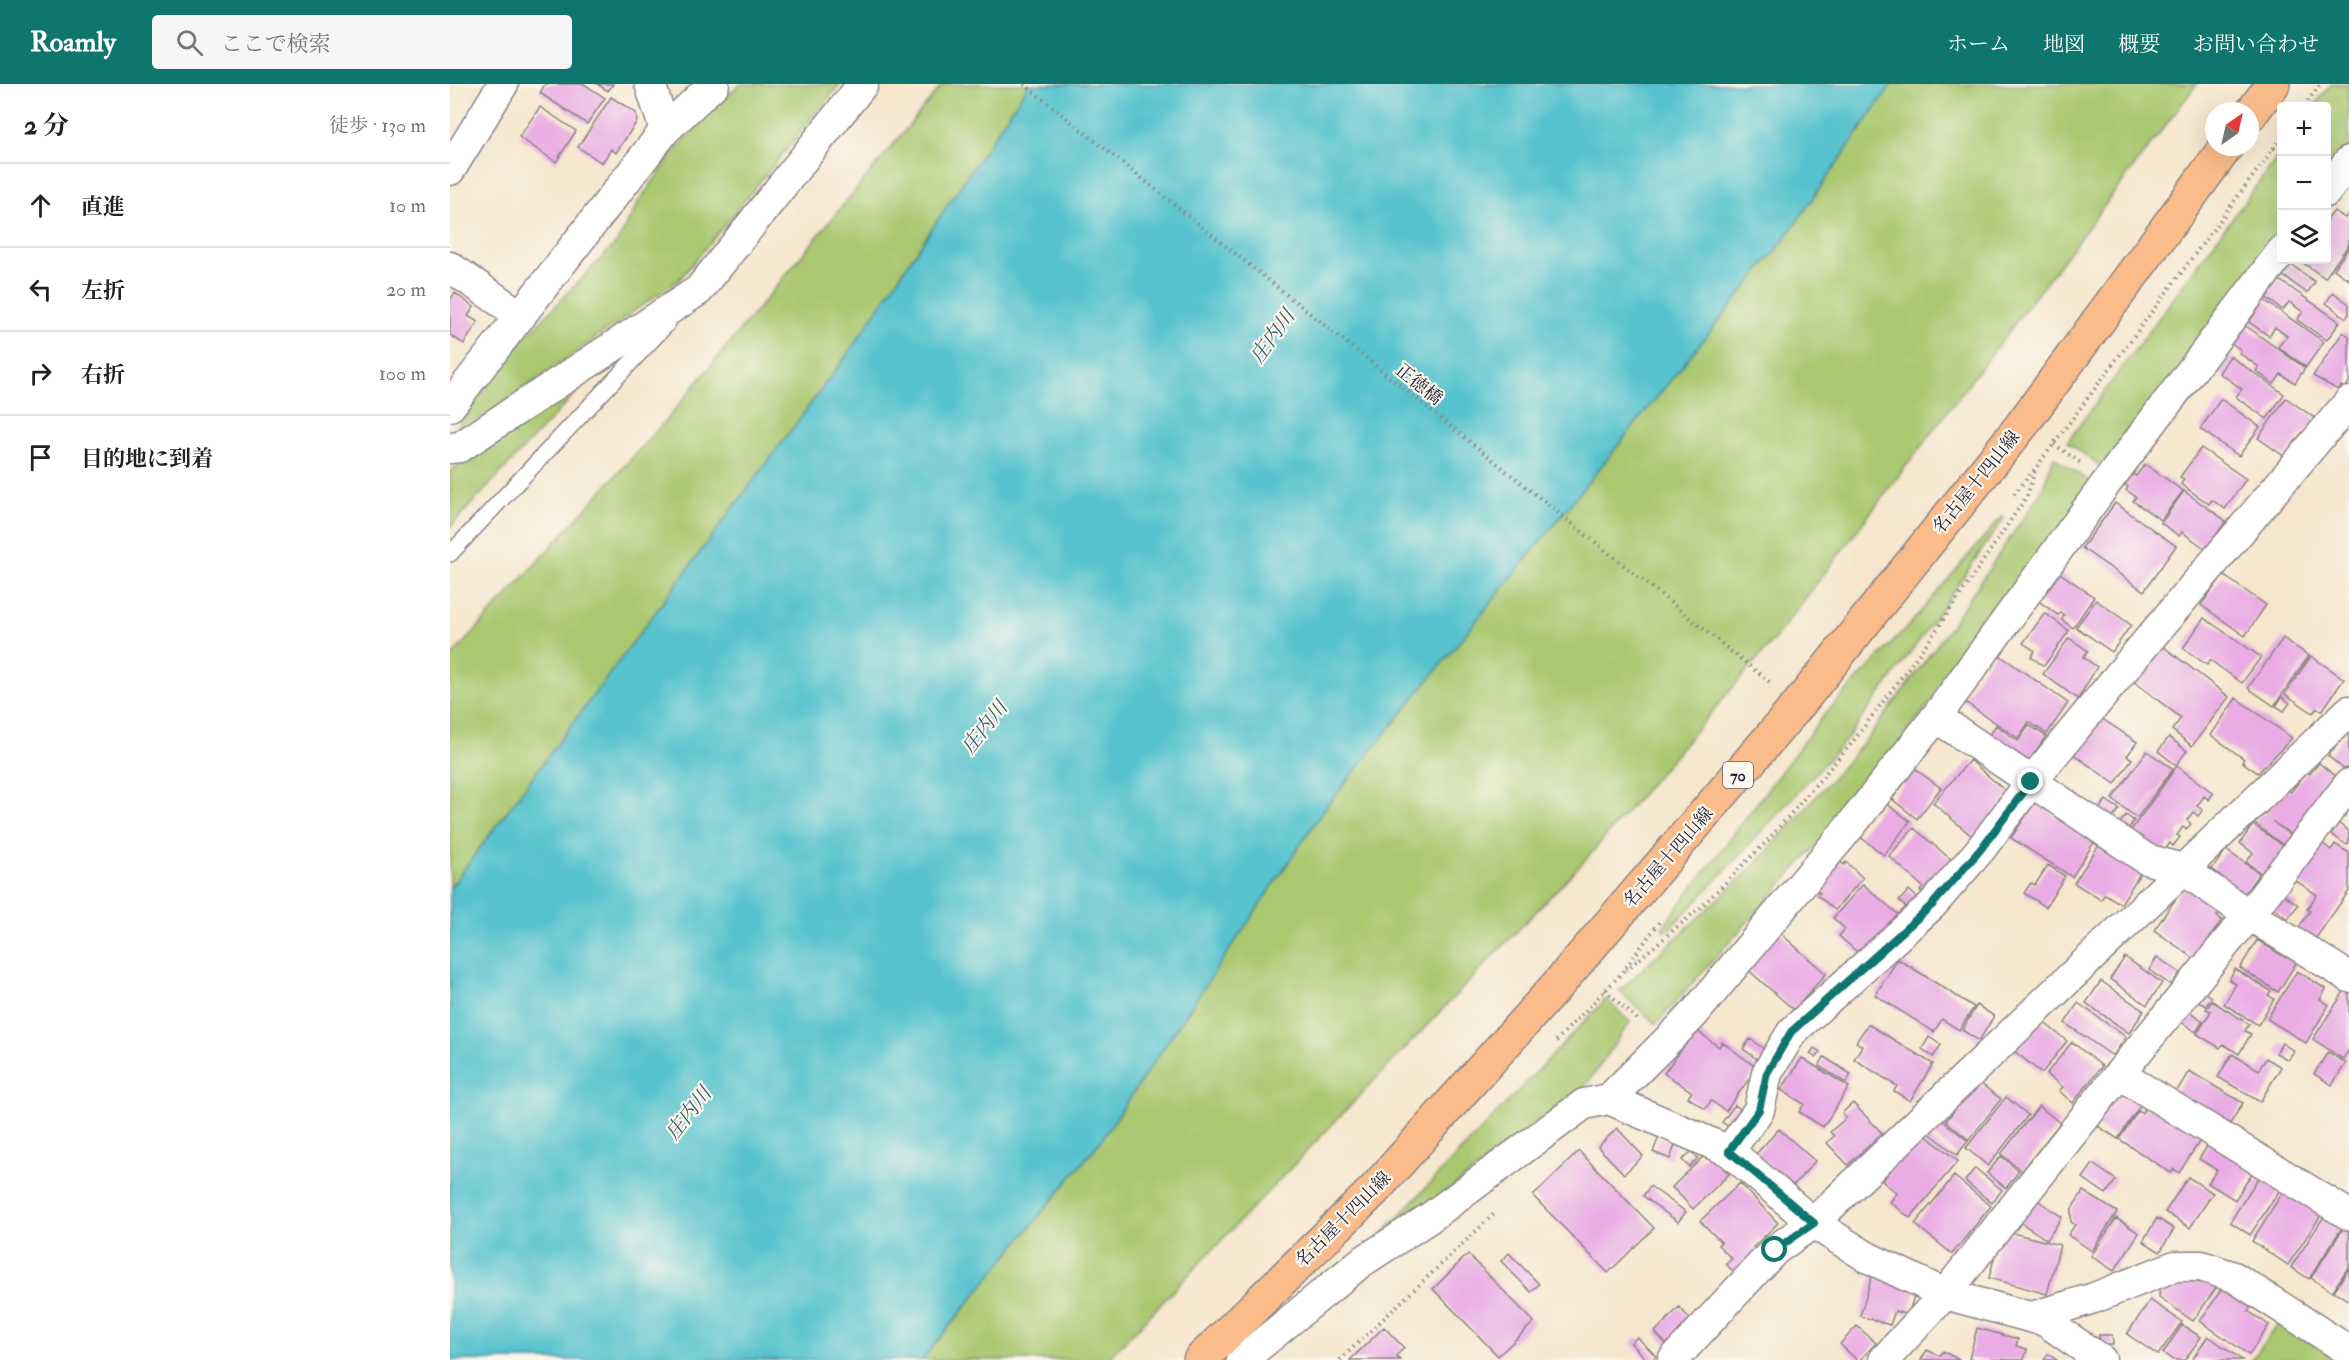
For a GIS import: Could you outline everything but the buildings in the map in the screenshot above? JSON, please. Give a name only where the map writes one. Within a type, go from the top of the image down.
[{"type":"main road","points":[[2259,103],[2273,84]]},
{"type":"main road","name":"名古屋十四山線","points":[[1200,1360],[1374,1190],[1559,983],[1798,705],[2021,426],[2219,156]]},
{"type":"street","points":[[450,170],[503,84]]},
{"type":"street","points":[[650,84],[665,129]]},
{"type":"street","points":[[450,406],[665,129],[714,84]]},
{"type":"street","points":[[450,448],[459,447],[699,290],[863,84]]},
{"type":"street","points":[[2335,193],[2349,161]]},
{"type":"street","points":[[1609,1100],[1693,1015],[1852,824],[1936,717],[2107,482],[2277,258]]},
{"type":"street","points":[[450,267],[521,316]]},
{"type":"street","points":[[1729,1151],[1759,1110],[1767,1073],[1791,1032],[1932,905],[1980,850],[2031,782],[2349,402]]},
{"type":"street","points":[[1672,1360],[1775,1250],[1814,1223],[2349,711]]},
{"type":"street","points":[[1936,717],[2146,859],[2182,869],[2249,915],[2349,977]]},
{"type":"street","points":[[1884,1360],[1946,1293],[2119,1074],[2249,915],[2349,784]]},
{"type":"street","points":[[2119,1074],[2349,1215]]},
{"type":"street","points":[[1242,1360],[1359,1263],[1428,1219],[1584,1104],[1609,1100],[1729,1151],[1814,1223],[1868,1257],[1946,1293],[2045,1321],[2101,1360]]},
{"type":"street","points":[[2032,1317],[2094,1298],[2175,1266],[2200,1266],[2234,1277],[2349,1351]]},
{"type":"lane","points":[[450,554],[699,290]]},
{"type":"path","name":"正徳橋","points":[[1024,84],[1798,705]]},
{"type":"path","points":[[2307,102],[2321,84]]},
{"type":"path","points":[[1621,974],[1708,900],[1770,838],[1855,739],[1933,635],[2027,496],[2035,468]]},
{"type":"path","points":[[1605,990],[1635,1017]]},
{"type":"path","points":[[1340,1360],[1502,1206]]},
{"type":"green space","points":[[740,84],[840,84],[680,279],[462,432],[456,428],[512,351],[618,241],[639,201],[679,146],[705,117]]},
{"type":"green space","points":[[943,84],[1029,84],[847,355],[450,888],[450,658],[668,418]]},
{"type":"green space","points":[[1892,84],[2197,84],[1776,637],[1588,857],[1107,1360],[922,1360],[1102,1139],[1325,808],[1784,240]]},
{"type":"green space","points":[[2331,84],[2349,84],[2349,149],[2331,172],[2331,102],[2317,102]]},
{"type":"green space","points":[[2277,158],[2277,245],[2109,472],[2067,442]]},
{"type":"green space","points":[[585,383],[450,527],[450,471]]},
{"type":"green space","points":[[2054,457],[2096,486],[1841,818],[1656,1024],[1619,991],[1755,865],[1868,738],[1945,634],[2041,492]]},
{"type":"green space","points":[[2002,516],[2004,518],[1916,645],[1846,740],[1695,903],[1667,931],[1662,928],[1824,715],[1911,623]]},
{"type":"green space","points":[[1606,999],[1630,1022],[1587,1084],[1377,1245],[1375,1241]]},
{"type":"green space","points":[[2280,1320],[2338,1360],[2252,1360]]},
{"type":"water","name":"庄内川","points":[[1029,84],[1892,84],[1784,240],[1325,808],[1102,1139],[922,1360],[450,1360],[450,888],[847,355]]},
{"type":"route","points":[[1775,1250],[1814,1223],[1729,1151],[1759,1110],[1767,1073],[1791,1032],[1932,905],[1980,850],[2031,782]]}]
